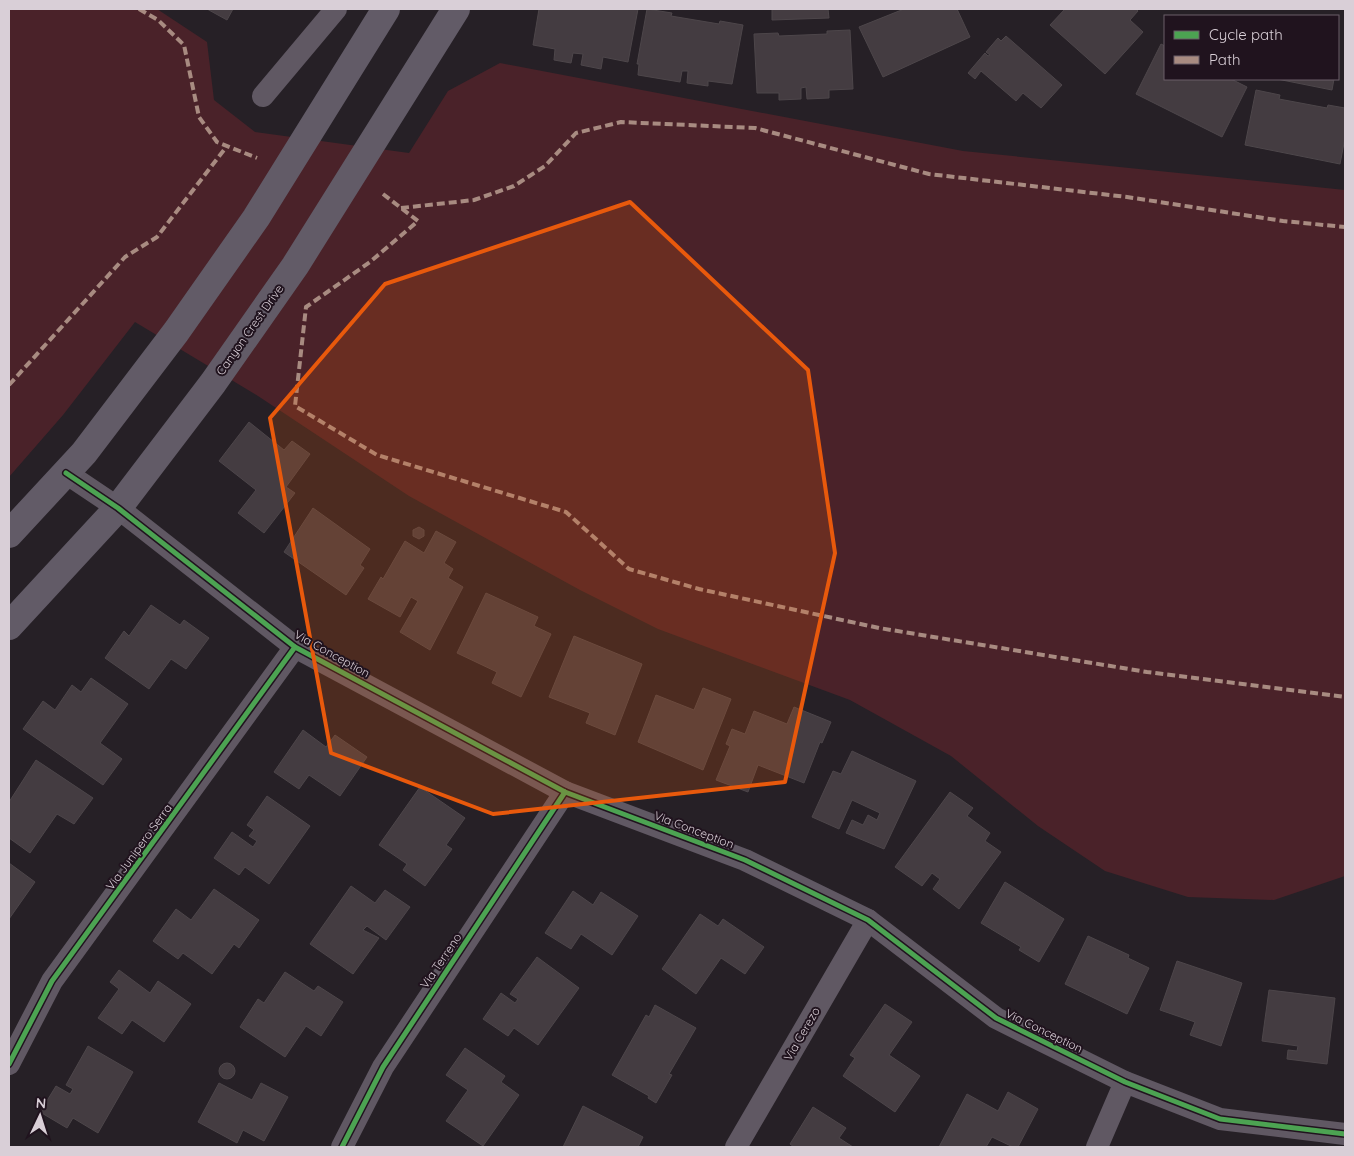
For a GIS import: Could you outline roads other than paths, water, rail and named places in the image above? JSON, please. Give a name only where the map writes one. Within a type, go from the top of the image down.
[{"type":"main road","points":[[9,534],[84,453],[176,332],[256,218],[386,9]]},
{"type":"main road","name":"Canyon Crest Drive","points":[[9,626],[118,508],[213,383],[295,266],[456,9]]},
{"type":"street","points":[[263,96],[336,9]]},
{"type":"street","name":"Via Conception","points":[[66,473],[118,508],[295,647],[565,792],[745,860],[868,920],[996,1018],[1125,1082],[1220,1119],[1345,1134]]},
{"type":"street","name":"Via Junipero Serra","points":[[9,1064],[52,981],[295,647]]},
{"type":"street","name":"Via Terreno","points":[[342,1147],[383,1067],[565,792]]},
{"type":"street","name":"Via Cerezo","points":[[736,1147],[868,920]]},
{"type":"street","points":[[1098,1147],[1125,1082]]}]
